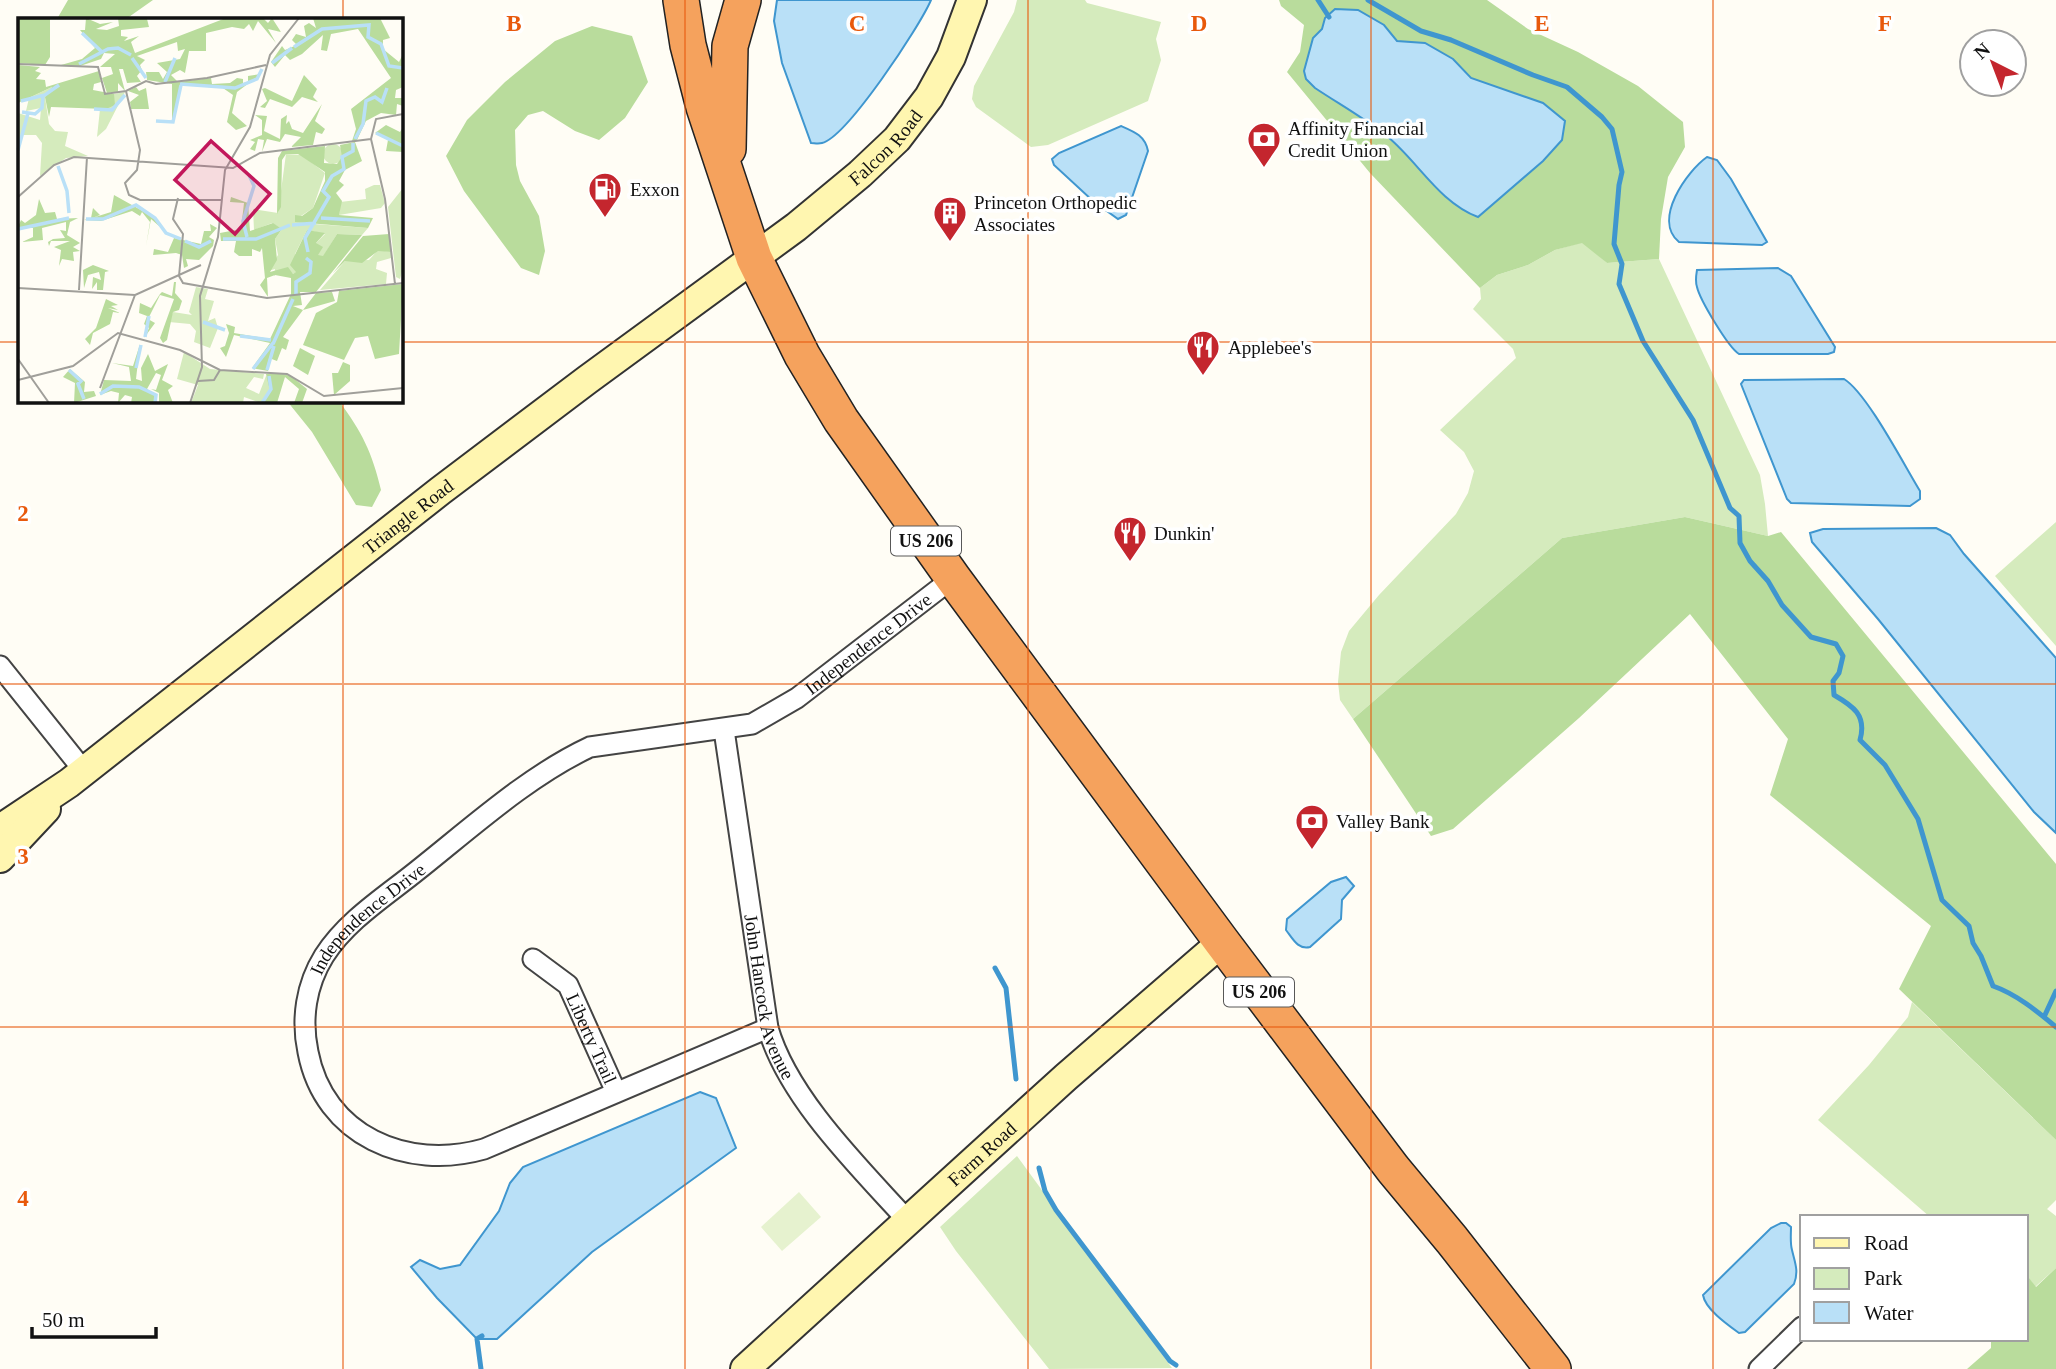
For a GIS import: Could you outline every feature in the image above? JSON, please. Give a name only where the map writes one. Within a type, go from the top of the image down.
[{"type":"highway","name":"US 206","points":[[681,0],[688,45],[728,184],[754,258],[802,355],[841,420],[953,578],[1222,942],[1393,1169],[1553,1369]]},
{"type":"highway","points":[[728,184],[730,46],[743,0]]},
{"type":"highway","name":"US 206","points":[[1393,1169],[1527,1369]]},
{"type":"street","name":"Falcon Road","points":[[754,258],[849,183],[897,139],[929,97],[951,57],[972,0]]},
{"type":"street","name":"Triangle Road","points":[[0,829],[76,777],[440,491],[754,258]]},
{"type":"street","name":"Independence Drive","points":[[768,1028],[484,1149],[440,1157],[399,1150],[368,1138],[349,1125],[322,1092],[310,1066],[304,1018],[314,974],[334,942],[354,921],[565,758],[590,747],[724,730],[752,724],[776,713],[953,578]]},
{"type":"street","points":[[0,666],[76,777]]},
{"type":"street","name":"John Hancock Avenue","points":[[724,730],[768,1028],[773,1045],[838,1144],[908,1222]]},
{"type":"street","name":"Triangle Road","points":[[0,858],[19,841],[76,777]]},
{"type":"street","name":"Farm Road","points":[[745,1369],[1066,1077],[1222,942]]},
{"type":"street","name":"Liberty Trail","points":[[533,959],[568,985],[616,1092]]},
{"type":"street","points":[[1759,1369],[1800,1329]]},
{"type":"green space","points":[[68,0],[153,0],[127,18],[58,18]]},
{"type":"green space","points":[[1017,0],[1085,0],[1087,3],[1161,22],[1156,39],[1161,60],[1148,101],[1048,145],[1031,147],[976,107],[972,99],[974,86],[1014,12]]},
{"type":"green space","points":[[1279,0],[1487,0],[1528,29],[1578,52],[1638,86],[1683,122],[1685,147],[1668,177],[1661,219],[1659,259],[1607,263],[1582,243],[1555,250],[1528,265],[1497,275],[1480,288],[1370,173],[1287,72],[1300,52],[1304,25],[1281,6]]},
{"type":"green space","points":[[592,26],[632,36],[648,82],[625,118],[599,140],[575,131],[543,111],[528,115],[515,130],[516,165],[520,181],[539,216],[545,251],[539,275],[521,268],[464,191],[446,156],[467,120],[505,82],[555,41]]},
{"type":"green space","points":[[1583,242],[1607,263],[1659,259],[1760,475],[1768,536],[1685,517],[1562,538],[1353,719],[1340,700],[1338,682],[1341,652],[1349,631],[1379,595],[1456,514],[1468,493],[1474,471],[1464,452],[1440,430],[1516,358],[1513,349],[1473,309],[1481,299],[1480,288],[1497,275],[1528,265],[1555,250]]},
{"type":"green space","points":[[288,402],[340,402],[360,433],[374,464],[381,490],[372,507],[356,505],[312,432]]},
{"type":"green space","points":[[1685,517],[1768,536],[1781,532],[2056,864],[2056,1140],[1899,989],[1931,926],[1770,795],[1788,739],[1690,614],[1579,718],[1453,829],[1431,836],[1353,719],[1562,538]]},
{"type":"green space","points":[[2056,522],[2056,646],[1995,576]]},
{"type":"green space","points":[[1912,1002],[2056,1140],[2056,1200],[2047,1209],[2056,1216],[2056,1268],[2035,1287],[2028,1277],[2028,1215],[1928,1215],[1818,1120],[1869,1065],[1908,1017]]},
{"type":"green space","points":[[1017,1156],[1172,1368],[1049,1369],[956,1251],[940,1227]]},
{"type":"green space","points":[[799,1192],[821,1217],[782,1251],[761,1227]]},
{"type":"green space","points":[[2056,1268],[2056,1369],[1967,1369],[1991,1348],[1991,1341],[2028,1341],[2028,1277],[2036,1287]]},
{"type":"water","points":[[777,0],[931,0],[913,32],[865,102],[833,136],[822,143],[811,143],[782,63],[774,21]]},
{"type":"water","points":[[1335,9],[1358,10],[1384,25],[1397,41],[1425,43],[1453,59],[1471,78],[1543,103],[1565,121],[1562,140],[1543,161],[1478,217],[1464,210],[1441,192],[1388,137],[1315,88],[1306,79],[1304,71],[1313,38],[1322,29],[1325,18]]},
{"type":"water","points":[[1121,126],[1142,138],[1148,151],[1126,215],[1118,219],[1093,201],[1054,165],[1052,159],[1059,153]]},
{"type":"water","points":[[1707,157],[1717,160],[1731,179],[1767,242],[1762,245],[1679,242],[1672,233],[1669,221],[1675,196],[1690,173]]},
{"type":"water","points":[[1778,268],[1791,276],[1835,347],[1834,352],[1739,354],[1715,323],[1696,285],[1697,270]]},
{"type":"water","points":[[1844,379],[1874,414],[1920,491],[1920,499],[1910,506],[1791,503],[1787,499],[1741,384],[1744,380]]},
{"type":"water","points":[[1936,528],[1950,535],[2056,658],[2056,833],[2034,812],[1812,542],[1810,533],[1823,529]]},
{"type":"water","points":[[1346,877],[1354,886],[1342,900],[1341,919],[1310,947],[1299,945],[1286,930],[1287,919],[1331,882]]},
{"type":"water","points":[[700,1092],[716,1098],[736,1148],[592,1252],[497,1339],[477,1339],[411,1267],[420,1260],[440,1269],[460,1265],[499,1211],[510,1183],[523,1167]]},
{"type":"water","points":[[1781,1223],[1791,1227],[1796,1271],[1794,1284],[1745,1332],[1739,1333],[1712,1311],[1703,1295],[1771,1228]]},
{"type":"waterway","points":[[1318,0],[1329,17]]},
{"type":"waterway","points":[[1368,0],[1421,31],[1451,40],[1567,87],[1612,129],[1622,172],[1614,244],[1622,264],[1619,284],[1643,341],[1693,420],[1730,508],[1739,516],[1740,543],[1782,605],[1811,637],[1836,644],[1843,656],[1839,673],[1833,681],[1834,695],[1857,712],[1862,724],[1860,740],[1885,765],[1918,819],[1942,900],[1969,926],[1973,943],[1993,986],[2018,998],[2056,1027]]},
{"type":"waterway","points":[[995,968],[1006,988],[1016,1079]]},
{"type":"waterway","points":[[2044,1017],[2056,991]]},
{"type":"waterway","points":[[1039,1168],[1045,1191],[1056,1210],[1170,1361],[1176,1365]]},
{"type":"waterway","points":[[481,1369],[477,1339],[482,1336]]},
{"type":"place","name":"Affinity Financial Credit Union","points":[[1264,169]]},
{"type":"place","name":"Exxon","points":[[605,219]]},
{"type":"place","name":"Princeton Orthopedic Associates","points":[[950,243]]},
{"type":"place","name":"Applebee's","points":[[1203,377]]},
{"type":"place","name":"Dunkin'","points":[[1130,563]]},
{"type":"place","name":"Valley Bank","points":[[1312,851]]}]
